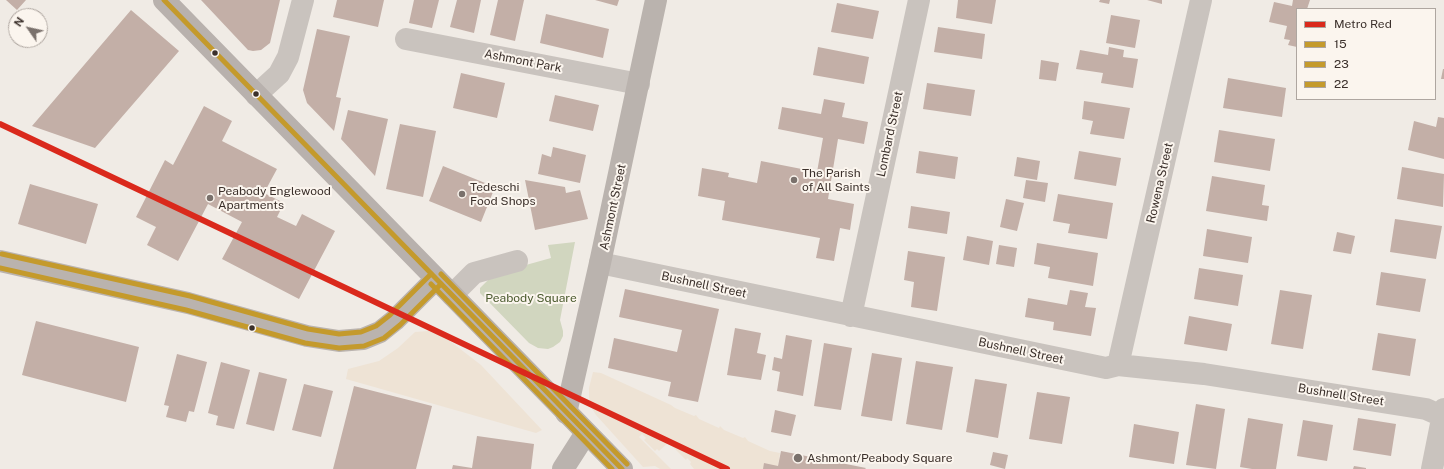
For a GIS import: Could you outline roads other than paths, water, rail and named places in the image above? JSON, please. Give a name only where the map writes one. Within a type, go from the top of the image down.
[{"type":"main road","points":[[164,0],[622,469]]},
{"type":"main road","name":"Ashmont Street","points":[[566,413],[600,263],[656,0]]},
{"type":"main road","points":[[0,261],[188,303],[307,336],[339,341],[363,339],[380,332],[395,320],[436,279]]},
{"type":"main road","points":[[563,469],[586,433]]},
{"type":"street","points":[[256,95],[279,74],[288,57],[303,0]]},
{"type":"street","name":"Lombard Street","points":[[851,316],[918,0]]},
{"type":"street","name":"Rowena Street","points":[[1118,365],[1201,0]]},
{"type":"street","name":"Ashmont Park","points":[[406,39],[639,84]]},
{"type":"street","points":[[452,295],[474,273],[517,261]]},
{"type":"street","name":"Bushnell Street","points":[[600,263],[1106,368],[1118,365],[1212,375],[1426,409],[1443,414]]},
{"type":"street","points":[[1432,469],[1443,414]]},
{"type":"metro line","name":"Red","points":[[0,124],[727,469]]},
{"type":"place","name":"The Parish of All Saints","points":[[794,180]]},
{"type":"place","name":"Tedeschi Food Shops","points":[[462,194]]},
{"type":"place","name":"Peabody Englewood Apartments","points":[[210,198]]},
{"type":"place","name":"Ashmont/Peabody Square","points":[[798,458]]},
{"type":"park label","name":"Peabody Square","points":[[531,298]]}]
